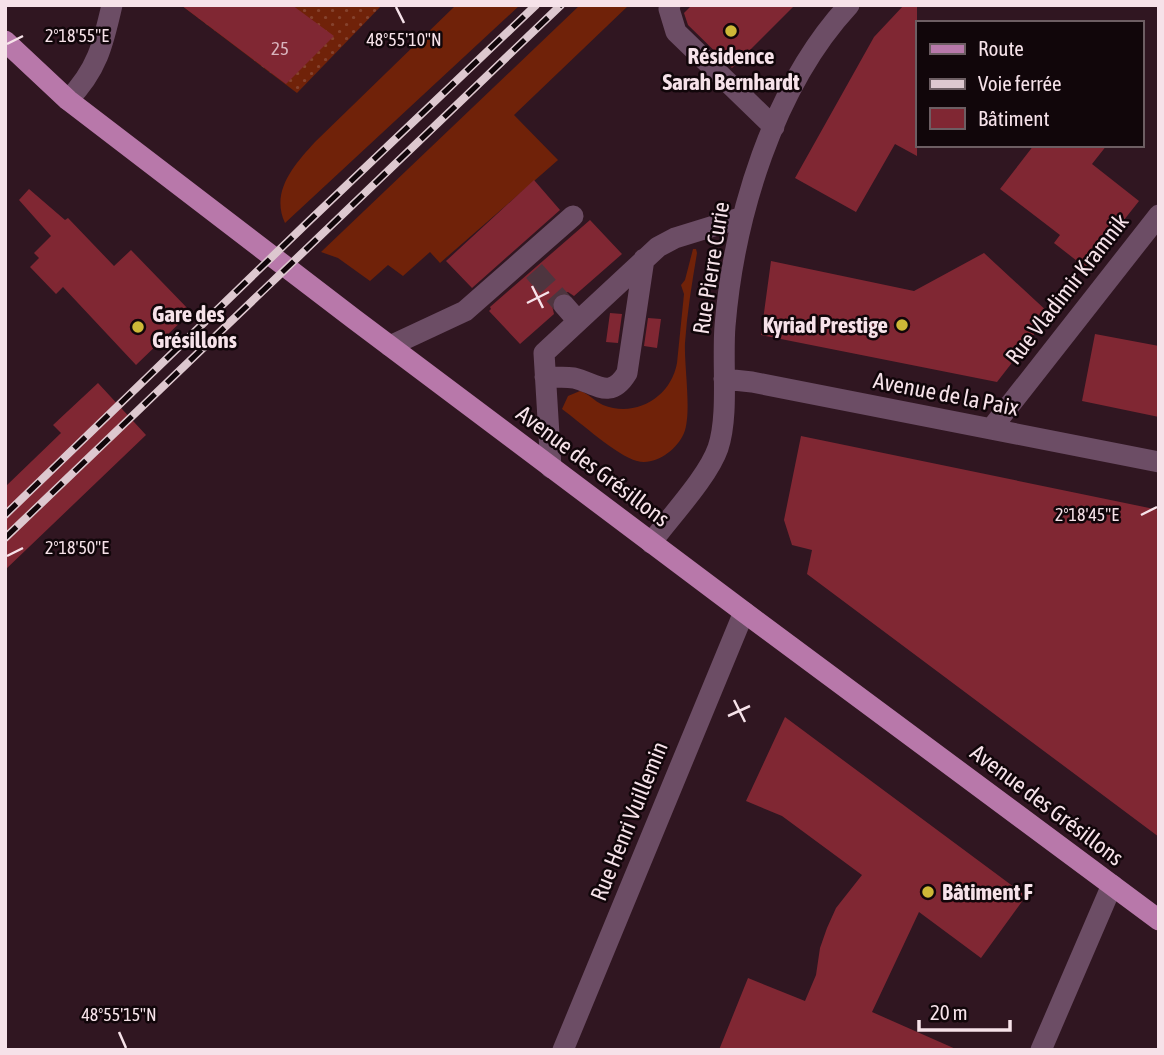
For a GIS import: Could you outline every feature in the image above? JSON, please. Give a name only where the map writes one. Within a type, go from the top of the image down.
[{"type":"main road","name":"Avenue des Grésillons","points":[[6,42],[68,100],[390,346],[1159,920]]},
{"type":"street","points":[[68,100],[94,68],[102,48],[112,5]]},
{"type":"street","points":[[670,5],[676,32],[774,127]]},
{"type":"street","name":"Rue Pierre Curie","points":[[651,543],[717,451],[722,423],[725,326],[743,217],[774,127],[815,49],[849,5]]},
{"type":"street","name":"Rue Vladimir Kramnik","points":[[990,429],[1159,215]]},
{"type":"street","points":[[390,346],[465,311],[529,265],[573,216]]},
{"type":"street","points":[[551,468],[544,354],[571,313],[665,242],[743,217]]},
{"type":"street","points":[[545,377],[572,378],[601,389],[610,388],[623,380],[627,373],[644,259]]},
{"type":"street","name":"Avenue de la Paix","points":[[724,379],[751,382],[1159,462]]},
{"type":"street","name":"Rue Henri Vuillemin","points":[[563,1050],[744,612]]},
{"type":"street","points":[[1041,1050],[1112,885]]},
{"type":"shaded area","points":[[181,5],[382,5],[297,93]]},
{"type":"shaded area","points":[[456,5],[520,5],[285,223],[281,211],[283,189],[300,159]]},
{"type":"shaded area","points":[[580,5],[629,5],[514,115],[558,160],[440,263],[430,252],[403,276],[388,265],[370,281],[338,258],[321,252]]},
{"type":"shaded area","points":[[693,249],[696,249],[697,253],[685,343],[688,402],[684,433],[665,455],[651,461],[637,461],[609,446],[562,409],[568,396],[580,391],[603,405],[628,409],[650,402],[668,386],[677,363],[684,294],[681,285],[685,280]]},
{"type":"building","points":[[181,5],[292,5],[334,36],[286,84]]},
{"type":"building","name":"Résidence Sarah Bernhardt","points":[[692,5],[795,5],[732,68],[688,25],[684,13]]},
{"type":"building","points":[[904,5],[917,5],[917,156],[895,144],[856,212],[795,178],[874,37]]},
{"type":"building","points":[[1032,147],[1105,147],[1092,164],[1139,201],[1086,268],[1054,243],[1060,235],[1000,189]]},
{"type":"building","points":[[534,180],[560,210],[472,288],[446,261]]},
{"type":"building","points":[[29,189],[65,220],[68,218],[114,266],[131,250],[191,312],[136,365],[63,287],[56,294],[30,267],[39,258],[34,253],[51,236],[19,200]]},
{"type":"building","points":[[590,220],[622,254],[574,296],[568,292],[556,295],[551,301],[554,314],[520,344],[489,311],[490,307]]},
{"type":"building","name":"Kyriad Prestige","points":[[984,253],[1050,314],[997,382],[761,335],[771,261],[914,291]]},
{"type":"building","points":[[610,313],[622,314],[618,343],[606,342]]},
{"type":"building","points":[[648,318],[661,319],[657,348],[644,346]]},
{"type":"building","points":[[1095,334],[1159,346],[1159,417],[1082,401]]},
{"type":"building","points":[[98,383],[146,435],[5,570],[5,487],[61,433],[53,425]]},
{"type":"building","points":[[801,436],[1159,510],[1159,837],[807,574],[812,550],[792,545],[784,520]]},
{"type":"building","name":"Bâtiment F","points":[[785,717],[1026,896],[981,958],[919,912],[872,1012],[958,1050],[719,1050],[748,978],[805,1001],[816,975],[820,948],[836,908],[862,875],[782,816],[746,801]]},
{"type":"tunnel","points":[[534,271],[564,305]]},
{"type":"railway","points":[[5,515],[536,5]]},
{"type":"railway","points":[[5,538],[561,5]]},
{"type":"place","name":"Résidence Sarah Bernhardt","points":[[731,31]]},
{"type":"place","name":"Kyriad Prestige","points":[[902,325]]},
{"type":"place","name":"Gare des Grésillons","points":[[138,327]]},
{"type":"place","name":"Bâtiment F","points":[[928,892]]}]
